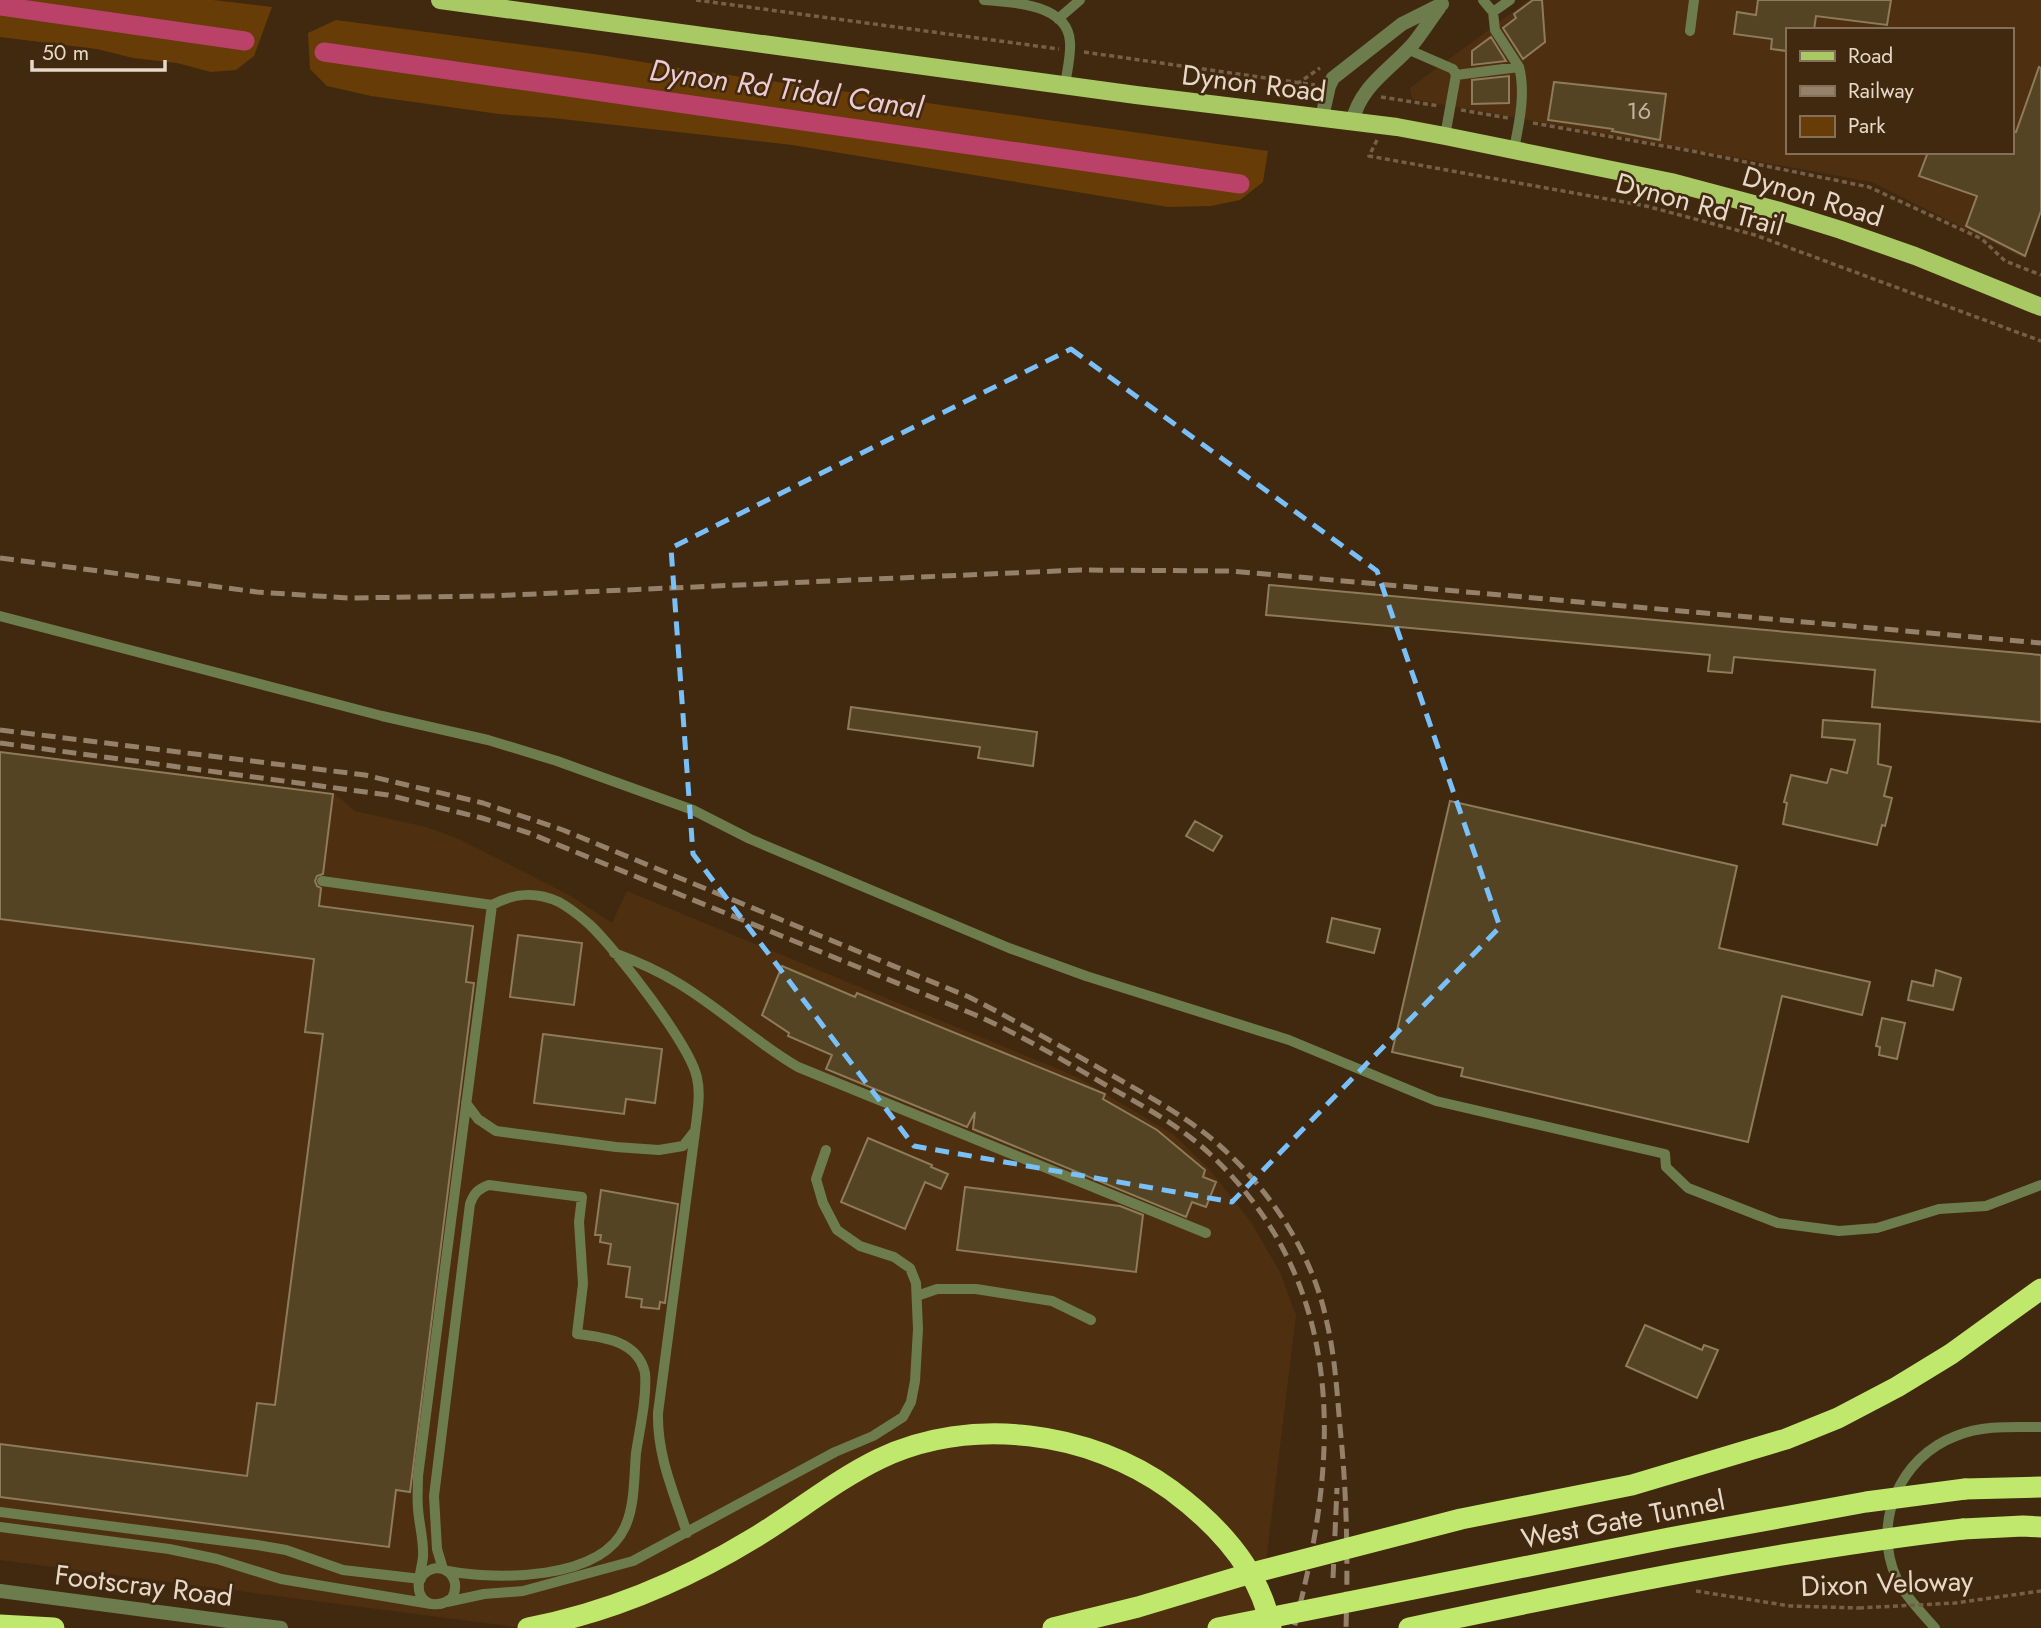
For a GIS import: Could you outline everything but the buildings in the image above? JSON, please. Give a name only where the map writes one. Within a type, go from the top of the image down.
[{"type":"highway","points":[[1053,1628],[1461,1519],[1632,1485],[1786,1439],[1838,1418],[1897,1387],[1951,1354],[2041,1289]]},
{"type":"highway","points":[[528,1628],[593,1611],[662,1586],[753,1538],[844,1478],[881,1458],[916,1444],[991,1434],[1019,1434],[1080,1446],[1119,1459],[1158,1481],[1193,1507],[1220,1533],[1240,1558],[1268,1609],[1271,1628]]},
{"type":"highway","name":"West Gate Tunnel","points":[[1218,1628],[1669,1538],[1866,1502],[1965,1489],[2041,1487]]},
{"type":"highway","points":[[1409,1628],[1700,1570],[1868,1541],[1963,1529],[2041,1527]]},
{"type":"highway","points":[[0,1625],[54,1628]]},
{"type":"main road","name":"Dynon Road","points":[[440,0],[1322,117],[1514,149],[1691,187],[1813,221],[2040,302]]},
{"type":"street","points":[[1352,122],[1355,107],[1363,93],[1374,79],[1407,49],[1442,1]]},
{"type":"street","points":[[1322,117],[1333,78],[1402,24],[1442,1]]},
{"type":"street","name":"Footscray Road","points":[[0,1591],[281,1628]]},
{"type":"lane","points":[[984,0],[1026,5],[1058,19],[1069,33],[1070,50],[1065,85]]},
{"type":"lane","points":[[1058,19],[1080,0]]},
{"type":"lane","points":[[1483,0],[1493,12],[1495,30],[1519,67],[1519,120],[1514,149]]},
{"type":"lane","points":[[1493,12],[1510,0]]},
{"type":"lane","points":[[1690,31],[1694,0]]},
{"type":"lane","points":[[1407,49],[1453,69],[1456,75],[1445,136]]},
{"type":"lane","points":[[1456,75],[1519,67]]},
{"type":"lane","points":[[0,616],[382,716],[488,740],[556,761],[693,810],[750,839],[1009,948],[1289,1040],[1436,1101],[1665,1154],[1666,1167],[1688,1188],[1778,1223],[1839,1231],[1877,1228],[1939,1209],[1986,1206],[2041,1185]]},
{"type":"lane","points":[[322,881],[492,905],[508,896],[527,894],[559,902],[589,924],[657,1007],[692,1062],[698,1078],[695,1132],[658,1413],[662,1461],[687,1534]]},
{"type":"lane","points":[[435,1605],[428,1603],[420,1594],[423,1552],[417,1508],[418,1476],[492,905]]},
{"type":"lane","points":[[613,953],[640,962],[680,984],[798,1068],[1206,1233]]},
{"type":"lane","points":[[466,1103],[478,1119],[496,1131],[616,1147],[659,1150],[682,1146],[695,1132]]},
{"type":"lane","points":[[0,1527],[169,1549],[217,1559],[281,1579],[435,1605],[484,1594],[523,1591],[633,1561],[835,1452],[873,1436],[903,1417],[911,1402],[915,1381],[917,1296],[910,1268],[894,1257],[860,1246],[837,1230],[823,1203],[816,1179],[826,1150]]},
{"type":"lane","points":[[0,1512],[257,1545],[286,1550],[343,1570],[421,1577],[431,1569],[445,1570],[466,1575],[521,1576],[569,1568],[601,1555],[615,1543],[628,1518],[645,1373],[638,1356],[628,1347],[615,1340],[577,1334],[583,1284],[579,1222],[582,1197],[489,1185],[479,1189],[474,1195],[467,1224],[434,1496],[437,1549],[445,1570],[455,1580],[456,1586],[452,1598],[447,1602]]},
{"type":"lane","points":[[917,1296],[937,1289],[976,1289],[1052,1301],[1091,1320]]},
{"type":"lane","points":[[1935,1628],[1902,1588],[1890,1556],[1887,1532],[1889,1511],[1897,1491],[1921,1457],[1955,1436],[1993,1427],[2041,1427]]},
{"type":"path","points":[[696,0],[1070,50],[1296,84]]},
{"type":"path","points":[[1396,99],[1692,151],[1869,187],[1982,239],[2005,261],[2041,275]]},
{"type":"path","name":"Dynon Rd Trail","points":[[1384,126],[1369,156],[1646,205],[1755,234],[2041,341]]},
{"type":"path","name":"Dixon Veloway","points":[[1694,1591],[1790,1606],[1859,1608],[1955,1603],[2041,1591]]},
{"type":"highlighted area","points":[[1071,349],[1377,571],[1500,927],[1232,1202],[914,1146],[693,854],[671,548]]},
{"type":"shaded area","points":[[1529,0],[2041,0],[2041,207],[2023,258],[1872,182],[1412,99],[1410,88]]},
{"type":"shaded area","points":[[0,751],[334,793],[355,811],[426,827],[459,839],[569,895],[612,923],[627,891],[1077,1077],[1174,1135],[1209,1169],[1251,1222],[1280,1272],[1296,1315],[1258,1628],[523,1628],[0,1560]]},
{"type":"green space","points":[[0,0],[213,0],[272,7],[254,56],[236,70],[211,72],[97,49],[0,37]]},
{"type":"green space","points":[[336,20],[594,54],[1268,151],[1263,182],[1240,200],[1211,206],[1168,207],[792,145],[499,114],[371,96],[327,86],[310,69],[308,33]]},
{"type":"waterway","name":"Dynon Rd Tidal Canal","points":[[0,6],[245,41]]},
{"type":"waterway","name":"Dynon Rd Tidal Canal","points":[[324,52],[1240,184]]},
{"type":"railway","points":[[0,558],[257,592],[348,598],[489,596],[1080,570],[1231,571],[2041,643]]},
{"type":"railway","points":[[0,730],[365,775],[483,803],[563,830],[969,997],[1179,1115],[1219,1145],[1272,1203],[1300,1248],[1320,1297],[1334,1362],[1342,1452],[1346,1528],[1346,1628]]},
{"type":"railway","points":[[0,743],[388,795],[482,818],[529,833],[978,1016],[1042,1048],[1173,1125],[1210,1154],[1255,1205],[1288,1259],[1310,1316],[1321,1376],[1324,1437],[1320,1500],[1294,1628]]},
{"type":"railway","points":[[1333,1578],[1337,1488]]}]
